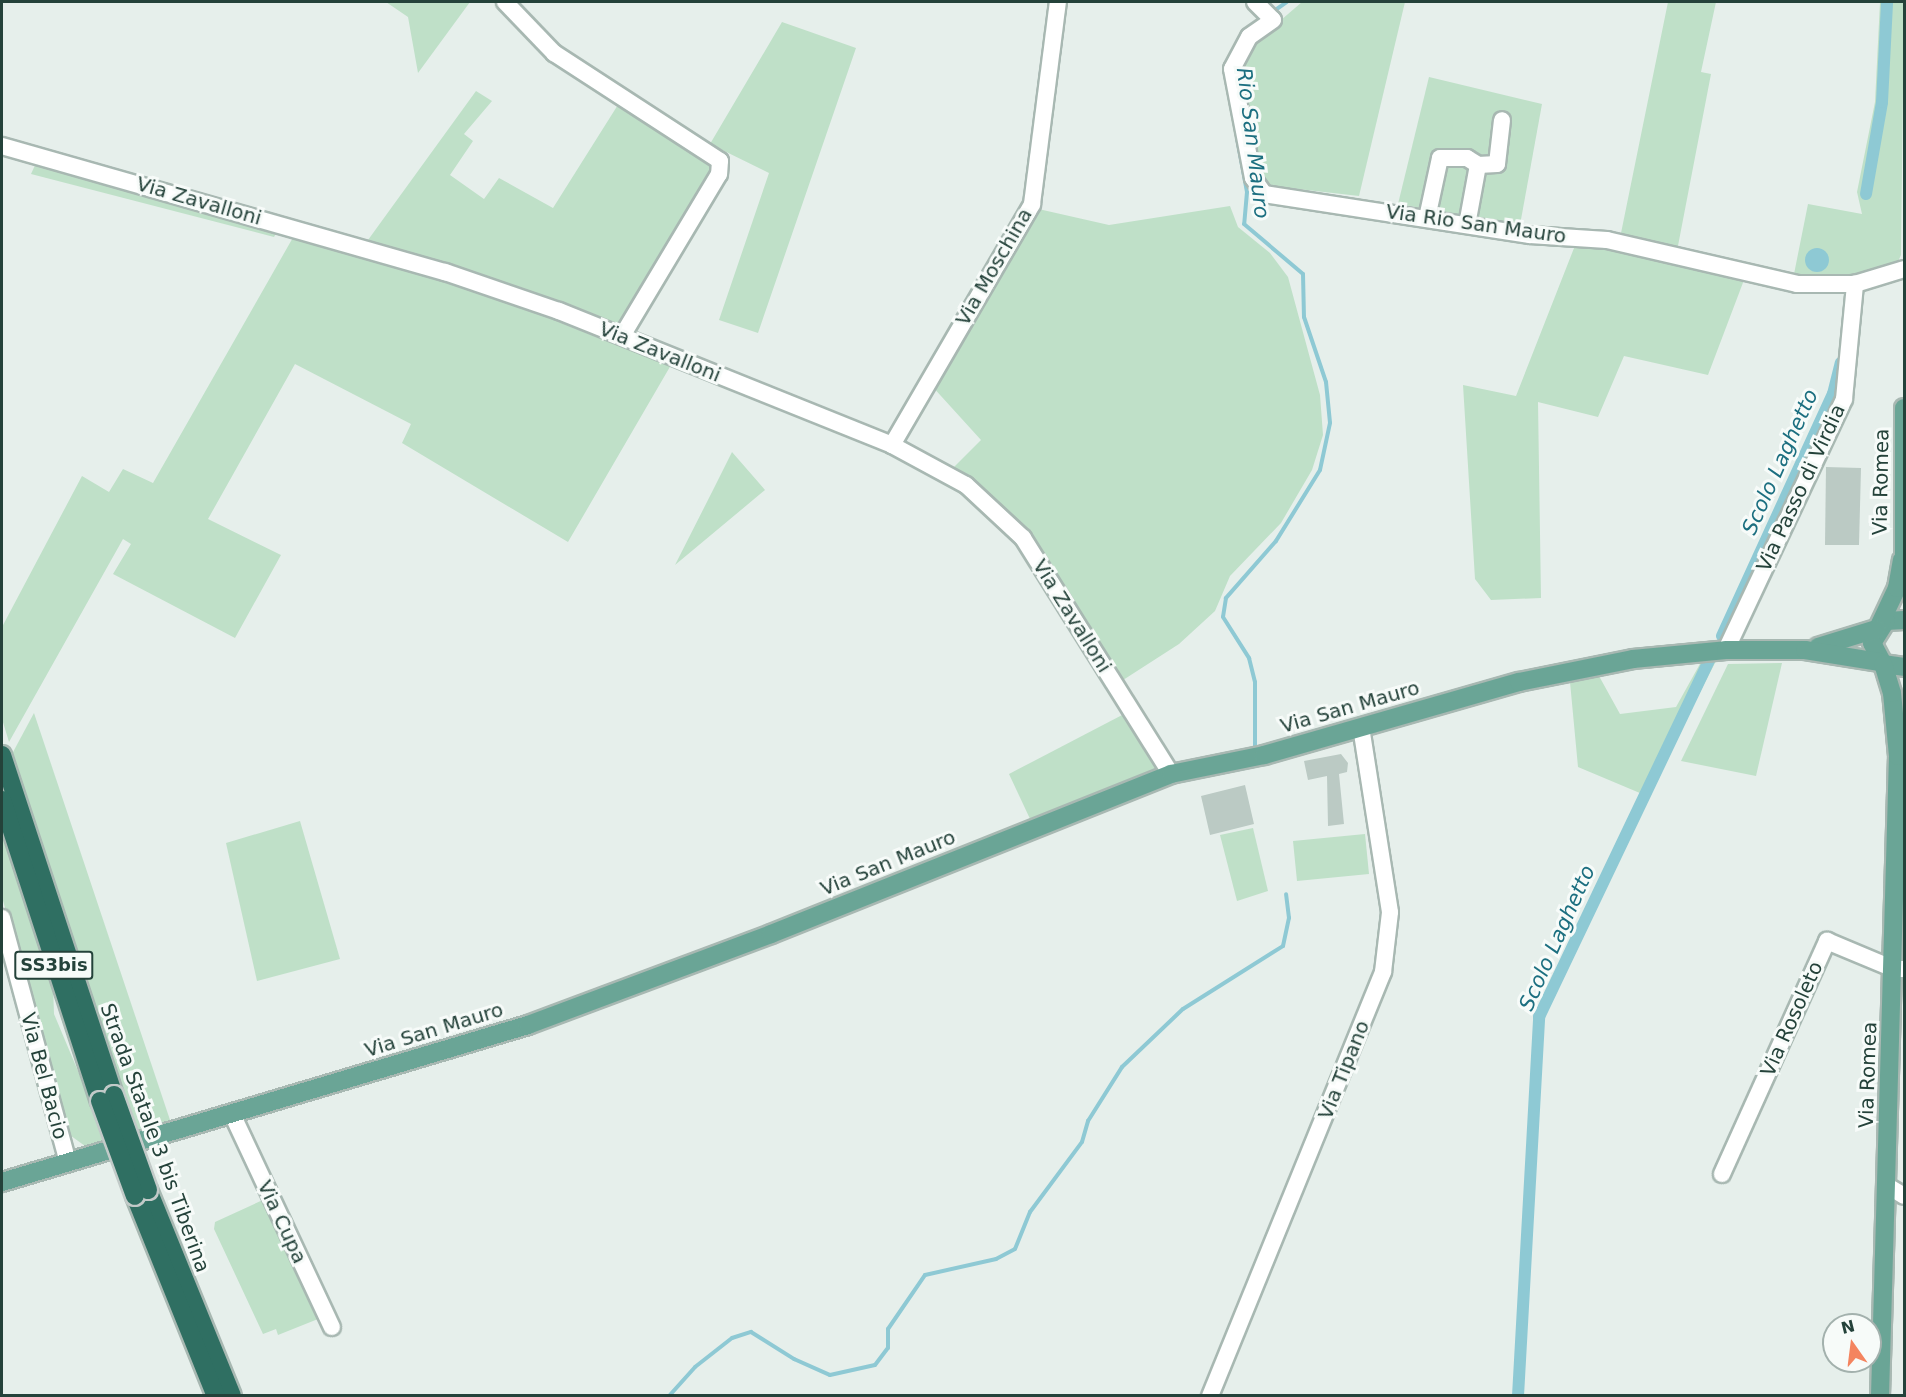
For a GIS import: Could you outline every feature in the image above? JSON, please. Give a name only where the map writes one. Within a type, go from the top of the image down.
[{"type":"highway","name":"Strada Statale 3 bis Tiberina","points":[[2,755],[17,828],[107,1098],[216,1395]]},
{"type":"highway","name":"Strada Statale 3 bis Tiberina","points":[[2,800],[17,828]]},
{"type":"highway","name":"Strada Statale 3 bis Tiberina","points":[[142,1193],[231,1395]]},
{"type":"main road","name":"Via Romea","points":[[1880,1395],[1886,1185],[1899,969],[1898,756],[1892,693],[1872,643],[1897,588],[1904,565],[1905,408]]},
{"type":"main road","name":"Via San Mauro","points":[[1805,650],[1878,628],[1894,618],[1905,620]]},
{"type":"main road","name":"Via San Mauro","points":[[2,1182],[232,1116],[528,1025],[771,934],[1171,774],[1264,755],[1531,680],[1633,659],[1726,650],[1805,650],[1905,667]]},
{"type":"main road","name":"Via Romea","points":[[1898,756],[1905,699]]},
{"type":"street","points":[[505,2],[554,53],[720,161],[719,174],[622,336]]},
{"type":"street","name":"Via Moschina","points":[[892,445],[1032,204],[1058,2]]},
{"type":"street","name":"Via Rio San Mauro","points":[[1259,3],[1273,20],[1249,37],[1232,69],[1253,178],[1264,194],[1467,225],[1606,240],[1797,284],[1856,284],[1905,269]]},
{"type":"street","points":[[1427,218],[1440,158],[1467,158],[1478,165],[1497,164],[1502,120]]},
{"type":"street","name":"Via Zavalloni","points":[[2,146],[445,272],[622,336],[892,445],[966,485],[1023,538],[1171,774]]},
{"type":"street","points":[[1467,225],[1478,165]]},
{"type":"street","name":"Via Passo di Virdia","points":[[1726,650],[1844,399],[1856,284]]},
{"type":"street","name":"Via Tipano","points":[[1210,1395],[1383,972],[1390,912],[1361,727]]},
{"type":"street","name":"Via Bel Bacio","points":[[2,918],[68,1163]]},
{"type":"street","name":"Via Rosoleto","points":[[1722,1174],[1827,940],[1899,969]]},
{"type":"street","name":"Via Cupa","points":[[232,1116],[332,1327]]},
{"type":"street","points":[[1886,1185],[1905,1196]]},
{"type":"green space","points":[[386,2],[470,2],[418,73],[408,17]]},
{"type":"green space","points":[[1302,2],[1405,2],[1359,196],[1272,186],[1260,176],[1240,89],[1241,67],[1246,50]]},
{"type":"green space","points":[[1668,2],[1716,2],[1701,72],[1711,74],[1677,251],[1620,238]]},
{"type":"green space","points":[[1880,2],[1904,2],[1901,255],[1896,266],[1849,279],[1793,279],[1808,204],[1862,214],[1857,192],[1875,102]]},
{"type":"green space","points":[[782,22],[856,48],[758,333],[719,320],[769,173],[710,144]]},
{"type":"green space","points":[[1429,77],[1542,104],[1520,225],[1398,204]]},
{"type":"green space","points":[[476,91],[492,101],[464,134],[473,141],[450,175],[484,199],[499,178],[553,208],[621,100],[718,163],[621,331],[368,240]]},
{"type":"green space","points":[[37,161],[279,228],[274,237],[31,174]]},
{"type":"green space","points":[[1230,206],[1238,227],[1270,253],[1288,277],[1320,395],[1323,435],[1312,470],[1281,523],[1230,576],[1215,611],[1179,644],[1120,682],[1012,516],[953,468],[981,440],[931,385],[1034,208],[1109,225]]},
{"type":"green space","points":[[295,234],[481,291],[671,365],[568,542],[402,443],[411,424],[295,364],[208,519],[281,555],[235,638],[113,574],[131,544],[123,539],[9,742],[2,719],[2,627],[82,476],[109,492],[123,469],[153,483]]},
{"type":"green space","points":[[1576,243],[1613,246],[1744,280],[1708,375],[1624,356],[1598,417],[1538,402],[1541,598],[1491,600],[1475,579],[1463,385],[1516,396]]},
{"type":"green space","points":[[732,452],[765,490],[675,565],[712,492]]},
{"type":"green space","points":[[1716,661],[1647,796],[1578,767],[1570,682],[1599,676],[1620,714],[1676,707],[1701,662]]},
{"type":"green space","points":[[1782,663],[1756,776],[1681,761],[1728,664]]},
{"type":"green space","points":[[34,713],[171,1123],[134,1136],[12,754]]},
{"type":"green space","points":[[1126,713],[1162,772],[1031,821],[1009,774]]},
{"type":"green space","points":[[300,821],[340,959],[257,981],[226,843]]},
{"type":"green space","points":[[2,828],[53,986],[54,1014],[107,1140],[85,1146],[67,1133],[2,897]]},
{"type":"green space","points":[[1253,828],[1268,891],[1237,901],[1220,835]]},
{"type":"green space","points":[[1365,834],[1369,874],[1297,881],[1293,841]]},
{"type":"green space","points":[[265,1199],[323,1317],[278,1335],[276,1329],[263,1334],[214,1229],[215,1222]]},
{"type":"water","points":[[1817,248],[1822,249],[1828,255],[1828,265],[1822,271],[1817,272],[1812,271],[1806,265],[1805,260],[1806,255],[1812,249]]},
{"type":"building","points":[[1826,467],[1861,468],[1859,545],[1825,545]]},
{"type":"building","points":[[1341,754],[1348,763],[1347,772],[1339,774],[1344,824],[1328,826],[1327,776],[1308,780],[1304,761]]},
{"type":"building","points":[[1245,785],[1254,824],[1210,835],[1201,796]]},
{"type":"waterway","name":"Rio San Mauro","points":[[1271,13],[1287,2]]},
{"type":"waterway","name":"Scolo Laghetto","points":[[1866,194],[1882,102],[1887,2]]},
{"type":"waterway","name":"Rio San Mauro","points":[[1237,138],[1247,192],[1244,224],[1303,274],[1304,317],[1326,382],[1330,423],[1320,470],[1276,541],[1226,598],[1223,617],[1249,658],[1255,682],[1255,748]]},
{"type":"waterway","name":"Scolo Laghetto","points":[[1722,636],[1833,394],[1841,363]]},
{"type":"waterway","name":"Scolo Laghetto","points":[[1518,1396],[1539,1017],[1709,661]]},
{"type":"waterway","name":"Rio San Mauro","points":[[669,1396],[695,1367],[732,1338],[751,1332],[794,1359],[830,1375],[875,1365],[888,1348],[888,1329],[925,1275],[996,1259],[1015,1249],[1030,1212],[1082,1142],[1088,1121],[1122,1067],[1183,1009],[1283,946],[1289,918],[1286,894]]}]
